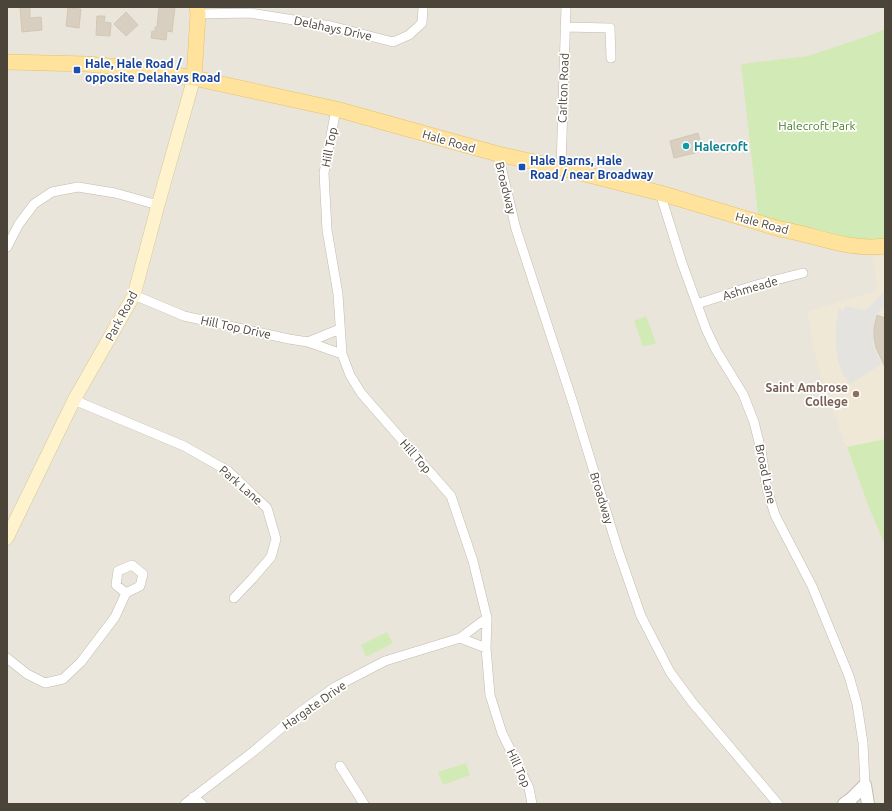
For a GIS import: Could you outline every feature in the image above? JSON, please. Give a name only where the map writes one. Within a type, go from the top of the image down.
[{"type":"main road","points":[[194,78],[198,11]]},
{"type":"main road","name":"Hale Road","points":[[7,62],[87,64],[132,68],[194,78],[336,109],[498,154],[660,193],[780,229],[833,243],[870,248],[885,246]]},
{"type":"main road","name":"Park Road","points":[[7,538],[74,400],[134,295],[194,78]]},
{"type":"street","name":"Delahays Drive","points":[[198,11],[250,13],[331,26],[393,42],[409,35],[422,23],[423,7]]},
{"type":"street","name":"Carlton Road","points":[[561,168],[566,7]]},
{"type":"street","points":[[565,27],[610,28],[611,58]]},
{"type":"street","name":"Hill Top","points":[[336,109],[324,173],[327,230],[338,294],[342,354],[350,375],[361,393],[451,496],[473,561],[487,618],[486,648],[490,695],[502,733],[529,788],[532,804]]},
{"type":"street","name":"Broadway","points":[[498,154],[516,229],[568,388],[618,550],[641,616],[670,672],[692,702],[778,804]]},
{"type":"street","points":[[7,247],[20,224],[34,204],[52,192],[78,186],[115,193],[158,205]]},
{"type":"street","name":"Broad Lane","points":[[660,193],[682,263],[706,329],[716,350],[743,394],[754,422],[761,450],[767,489],[775,514],[812,586],[849,676],[857,704],[863,743],[865,786],[868,804]]},
{"type":"street","name":"Ashmeade","points":[[697,304],[756,285],[803,273]]},
{"type":"street","name":"Hill Top Drive","points":[[134,295],[184,316],[308,342],[342,354]]},
{"type":"street","points":[[308,342],[340,329]]},
{"type":"street","name":"Park Lane","points":[[74,400],[184,446],[228,471],[267,508],[276,539],[271,557],[252,580],[234,598]]},
{"type":"street","points":[[7,658],[28,674],[45,683],[64,679],[81,662],[115,617],[126,593]]},
{"type":"street","name":"Hargate Drive","points":[[185,804],[254,751],[299,713],[335,687],[385,661],[460,638],[487,618]]},
{"type":"street","points":[[460,638],[486,648]]},
{"type":"street","points":[[340,766],[364,804]]},
{"type":"street","points":[[844,804],[865,786]]},
{"type":"street","points":[[193,797],[202,804]]},
{"type":"shaded area","points":[[7,7],[885,7],[885,804],[7,804]]},
{"type":"shaded area","name":"Saint Ambrose College","points":[[885,256],[885,545],[870,510],[824,386],[823,379],[821,379],[807,312],[878,290],[873,257]]},
{"type":"shaded area","points":[[885,291],[885,305],[876,315],[873,333],[874,348],[882,364],[850,384],[843,374],[838,361],[836,348],[836,323],[839,309],[844,311],[845,306],[866,310]]},
{"type":"green space","name":"Halecroft Park","points":[[885,29],[885,246],[759,223],[741,64],[808,56]]},
{"type":"green space","points":[[646,316],[656,343],[643,347],[634,321]]},
{"type":"green space","points":[[885,439],[885,545],[870,510],[847,447]]},
{"type":"green space","points":[[387,632],[393,643],[366,657],[361,645]]},
{"type":"green space","points":[[466,763],[470,775],[443,785],[438,772]]},
{"type":"building","points":[[20,7],[30,7],[30,18],[41,17],[42,30],[22,32]]},
{"type":"building","points":[[159,7],[175,7],[172,32],[167,31],[166,40],[151,38],[152,31],[155,32],[155,27],[157,27]]},
{"type":"building","points":[[68,8],[81,9],[79,28],[66,26]]},
{"type":"building","points":[[126,12],[138,25],[126,36],[114,24]]},
{"type":"building","points":[[97,16],[105,16],[104,22],[111,23],[110,36],[96,35]]},
{"type":"building","name":"Halecroft","points":[[698,133],[703,151],[674,158],[670,141]]},
{"type":"building","points":[[877,315],[885,318],[885,367],[876,348],[874,338],[874,328]]},
{"type":"place","name":"Hale, Hale Road / opposite Delahays Road","points":[[77,70]]},
{"type":"place","name":"Halecroft","points":[[686,146]]},
{"type":"place","name":"Hale Barns, Hale Road / near Broadway","points":[[522,167]]},
{"type":"place","name":"Saint Ambrose College","points":[[856,394]]}]
